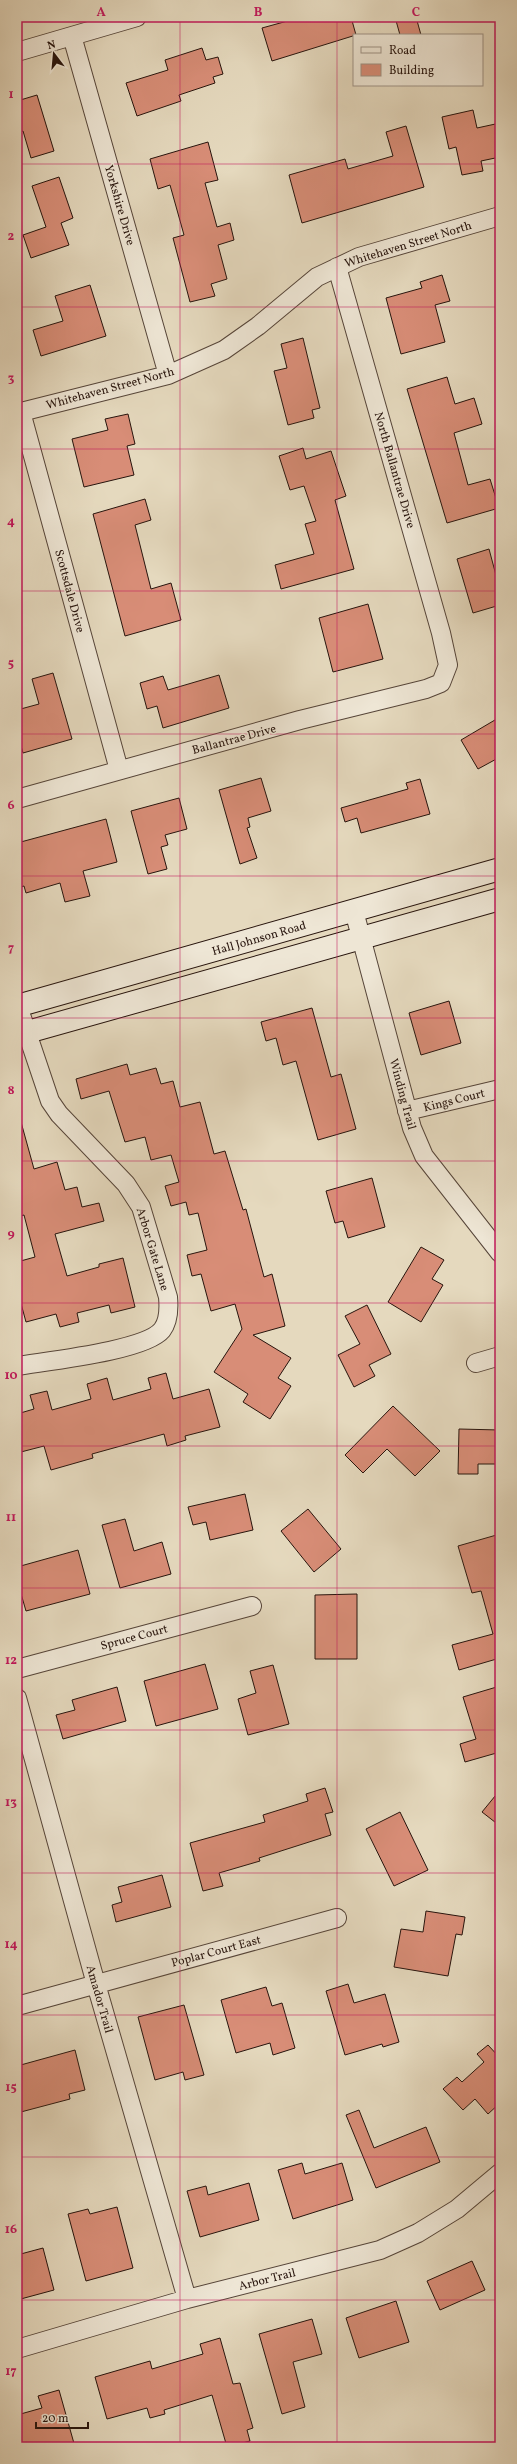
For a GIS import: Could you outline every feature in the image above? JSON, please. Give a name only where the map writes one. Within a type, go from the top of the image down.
[{"type":"main road","name":"Hall Johnson Road","points":[[17,1006],[500,869]]},
{"type":"main road","points":[[22,1034],[223,976],[363,940],[500,899]]},
{"type":"street","points":[[17,52],[137,17]]},
{"type":"street","name":"Yorkshire Drive","points":[[72,36],[168,375]]},
{"type":"street","name":"Whitehaven Street North","points":[[19,413],[168,375],[224,350],[258,326],[317,277],[337,267],[359,257],[500,216]]},
{"type":"street","name":"North Ballantrae Drive","points":[[337,267],[441,633],[448,665],[447,674]]},
{"type":"street","name":"Scottsdale Drive","points":[[19,413],[119,770]]},
{"type":"street","name":"Ballantrae Drive","points":[[17,799],[300,720],[426,689],[441,683],[447,674]]},
{"type":"street","name":"Winding Trail","points":[[354,911],[363,940],[407,1111],[424,1156],[500,1253]]},
{"type":"street","name":"Arbor Gate Lane","points":[[17,1006],[22,1034],[50,1101],[59,1114],[126,1184],[141,1207],[168,1297],[169,1310],[163,1330],[149,1340],[92,1354],[17,1366]]},
{"type":"street","name":"Kings Court","points":[[407,1111],[500,1089]]},
{"type":"street","points":[[476,1363],[500,1356]]},
{"type":"street","name":"Spruce Court","points":[[17,1669],[252,1606]]},
{"type":"street","name":"Amador Trail","points":[[17,1698],[96,1984],[187,2299]]},
{"type":"street","name":"Poplar Court East","points":[[17,2006],[337,1918]]},
{"type":"street","name":"Arbor Trail","points":[[17,2349],[187,2299],[380,2250],[418,2233],[458,2209],[500,2173]]},
{"type":"building","points":[[302,17],[351,17],[356,34],[272,61],[262,28]]},
{"type":"building","points":[[395,17],[416,17],[421,34],[400,34]]},
{"type":"building","points":[[202,48],[206,60],[218,57],[223,74],[213,77],[215,83],[179,95],[181,101],[137,116],[126,83],[168,70],[165,60]]},
{"type":"building","points":[[37,95],[54,151],[31,158],[23,131],[17,133],[17,101]]},
{"type":"building","points":[[473,110],[477,128],[500,123],[500,157],[481,161],[483,171],[462,175],[456,147],[449,149],[442,117]]},
{"type":"building","points":[[406,126],[424,187],[302,223],[289,175],[345,159],[348,169],[393,156],[386,132]]},
{"type":"building","points":[[208,142],[218,180],[205,183],[217,227],[230,223],[234,240],[218,245],[227,279],[211,284],[215,296],[190,302],[173,238],[184,235],[170,185],[158,189],[150,159]]},
{"type":"building","points":[[59,177],[73,218],[61,223],[69,245],[31,258],[23,235],[46,227],[32,186]]},
{"type":"building","points":[[442,275],[450,301],[435,305],[445,342],[401,354],[386,298],[422,288],[420,282]]},
{"type":"building","points":[[90,285],[106,336],[41,356],[33,330],[63,321],[55,296]]},
{"type":"building","points":[[303,338],[320,408],[312,410],[314,418],[288,425],[274,371],[287,368],[281,344]]},
{"type":"building","points":[[447,377],[455,404],[474,398],[482,424],[454,433],[468,485],[490,479],[499,508],[447,523],[407,389]]},
{"type":"building","points":[[128,414],[135,444],[127,446],[134,475],[84,487],[72,439],[108,430],[105,419]]},
{"type":"building","points":[[303,448],[306,459],[331,451],[346,496],[335,500],[354,569],[281,589],[275,565],[314,554],[305,524],[316,521],[304,486],[290,490],[279,456]]},
{"type":"building","points":[[145,499],[151,520],[135,525],[151,589],[171,583],[181,620],[125,636],[93,514]]},
{"type":"building","points":[[489,549],[497,579],[500,578],[500,605],[473,613],[457,559]]},
{"type":"building","points":[[368,604],[383,659],[333,672],[319,618]]},
{"type":"building","points":[[53,673],[72,739],[23,753],[17,732],[17,710],[39,704],[32,679]]},
{"type":"building","points":[[219,675],[229,708],[163,728],[157,706],[147,709],[140,683],[163,676],[168,690]]},
{"type":"building","points":[[500,717],[500,757],[478,769],[461,740]]},
{"type":"building","points":[[261,778],[271,811],[248,818],[250,827],[247,828],[257,858],[240,864],[219,790]]},
{"type":"building","points":[[420,779],[430,814],[361,833],[357,818],[345,822],[341,808],[408,789],[406,783]]},
{"type":"building","points":[[179,798],[187,829],[165,835],[168,845],[161,847],[167,869],[148,874],[131,811]]},
{"type":"building","points":[[106,819],[117,862],[83,871],[90,896],[65,902],[60,883],[26,893],[24,886],[17,888],[17,843]]},
{"type":"building","points":[[449,1001],[461,1043],[421,1055],[409,1013]]},
{"type":"building","points":[[312,1008],[331,1077],[341,1074],[356,1129],[318,1140],[296,1061],[283,1065],[276,1038],[266,1041],[261,1022]]},
{"type":"building","points":[[127,1064],[130,1075],[156,1068],[161,1084],[173,1081],[180,1107],[200,1102],[214,1154],[225,1151],[243,1210],[246,1209],[264,1277],[272,1274],[285,1326],[253,1335],[291,1358],[278,1378],[291,1386],[270,1419],[243,1402],[248,1394],[214,1372],[242,1329],[235,1304],[211,1311],[201,1274],[192,1276],[187,1255],[207,1250],[198,1213],[189,1215],[186,1202],[171,1206],[165,1186],[179,1182],[171,1155],[151,1160],[145,1137],[125,1142],[109,1091],[81,1099],[76,1079]]},
{"type":"building","points":[[21,1122],[34,1169],[57,1162],[65,1190],[77,1187],[82,1207],[99,1203],[104,1221],[55,1234],[67,1276],[99,1267],[99,1264],[123,1258],[135,1307],[111,1313],[109,1305],[77,1313],[79,1322],[60,1327],[56,1314],[26,1322],[17,1289],[17,1262],[35,1257],[24,1215],[17,1217],[17,1123]]},
{"type":"building","points":[[372,1178],[385,1227],[348,1238],[343,1221],[335,1223],[326,1191]]},
{"type":"building","points":[[421,1247],[444,1260],[432,1279],[443,1285],[421,1322],[388,1302]]},
{"type":"building","points":[[367,1305],[391,1354],[369,1365],[375,1376],[354,1387],[338,1355],[360,1344],[345,1316]]},
{"type":"building","points":[[166,1373],[173,1399],[209,1389],[220,1427],[185,1436],[186,1440],[167,1446],[164,1434],[92,1454],[93,1458],[51,1470],[44,1446],[17,1453],[17,1414],[34,1409],[30,1395],[47,1391],[52,1410],[91,1399],[87,1384],[107,1378],[113,1400],[151,1389],[148,1378]]},
{"type":"building","points":[[393,1406],[440,1451],[415,1476],[387,1449],[363,1473],[345,1455]]},
{"type":"building","points":[[459,1429],[500,1430],[500,1464],[478,1464],[478,1474],[458,1474]]},
{"type":"building","points":[[245,1494],[253,1530],[210,1540],[206,1522],[193,1525],[188,1507]]},
{"type":"building","points":[[308,1509],[341,1549],[314,1572],[281,1531]]},
{"type":"building","points":[[125,1519],[134,1551],[162,1542],[171,1574],[120,1588],[102,1525]]},
{"type":"building","points":[[500,1534],[500,1658],[459,1670],[452,1645],[493,1634],[481,1591],[472,1593],[458,1546]]},
{"type":"building","points":[[78,1550],[90,1594],[26,1611],[17,1580],[17,1567]]},
{"type":"building","points":[[357,1594],[357,1659],[315,1659],[315,1595]]},
{"type":"building","points":[[205,1664],[218,1709],[156,1726],[144,1681]]},
{"type":"building","points":[[273,1665],[289,1724],[248,1735],[238,1699],[256,1693],[250,1671]]},
{"type":"building","points":[[500,1686],[500,1752],[465,1762],[460,1744],[476,1739],[463,1697]]},
{"type":"building","points":[[117,1687],[126,1721],[63,1739],[56,1715],[75,1710],[72,1700]]},
{"type":"building","points":[[325,1788],[333,1812],[325,1814],[331,1835],[259,1858],[260,1861],[219,1873],[223,1886],[203,1891],[190,1843],[265,1822],[263,1815],[308,1801],[306,1794]]},
{"type":"building","points":[[500,1790],[500,1826],[482,1812]]},
{"type":"building","points":[[400,1812],[428,1870],[394,1886],[366,1829]]},
{"type":"building","points":[[162,1875],[171,1907],[116,1922],[112,1905],[122,1902],[118,1887]]},
{"type":"building","points":[[426,1911],[465,1917],[462,1935],[456,1934],[448,1976],[394,1967],[401,1929],[423,1932]]},
{"type":"building","points":[[348,1984],[354,2003],[385,1994],[399,2042],[383,2047],[382,2044],[345,2055],[326,1991]]},
{"type":"building","points":[[266,1987],[272,2006],[282,2003],[295,2048],[273,2055],[270,2043],[236,2053],[221,2000]]},
{"type":"building","points":[[184,2005],[204,2075],[185,2080],[183,2072],[155,2080],[138,2017]]},
{"type":"building","points":[[488,2045],[500,2058],[500,2103],[488,2114],[475,2099],[463,2110],[443,2089],[457,2077],[462,2082],[484,2062],[477,2054]]},
{"type":"building","points":[[75,2050],[85,2090],[69,2094],[70,2099],[17,2113],[17,2066]]},
{"type":"building","points":[[359,2110],[374,2148],[426,2127],[440,2162],[376,2188],[346,2115]]},
{"type":"building","points":[[302,2163],[305,2174],[342,2163],[353,2200],[293,2219],[278,2170]]},
{"type":"building","points":[[249,2183],[259,2220],[200,2237],[187,2191],[206,2186],[208,2195]]},
{"type":"building","points":[[117,2207],[133,2268],[86,2281],[68,2214],[88,2209],[90,2214]]},
{"type":"building","points":[[43,2248],[54,2290],[17,2300],[17,2255]]},
{"type":"building","points":[[472,2261],[485,2290],[440,2310],[427,2281]]},
{"type":"building","points":[[396,2301],[409,2342],[359,2358],[346,2318]]},
{"type":"building","points":[[312,2319],[322,2354],[293,2362],[305,2407],[282,2414],[259,2334]]},
{"type":"building","points":[[220,2338],[233,2384],[240,2383],[253,2428],[247,2430],[250,2441],[227,2447],[212,2395],[164,2410],[165,2414],[150,2418],[147,2408],[107,2419],[95,2377],[150,2361],[152,2369],[203,2354],[200,2344]]},
{"type":"building","points":[[59,2390],[75,2447],[17,2447],[17,2415],[42,2408],[38,2396]]}]
